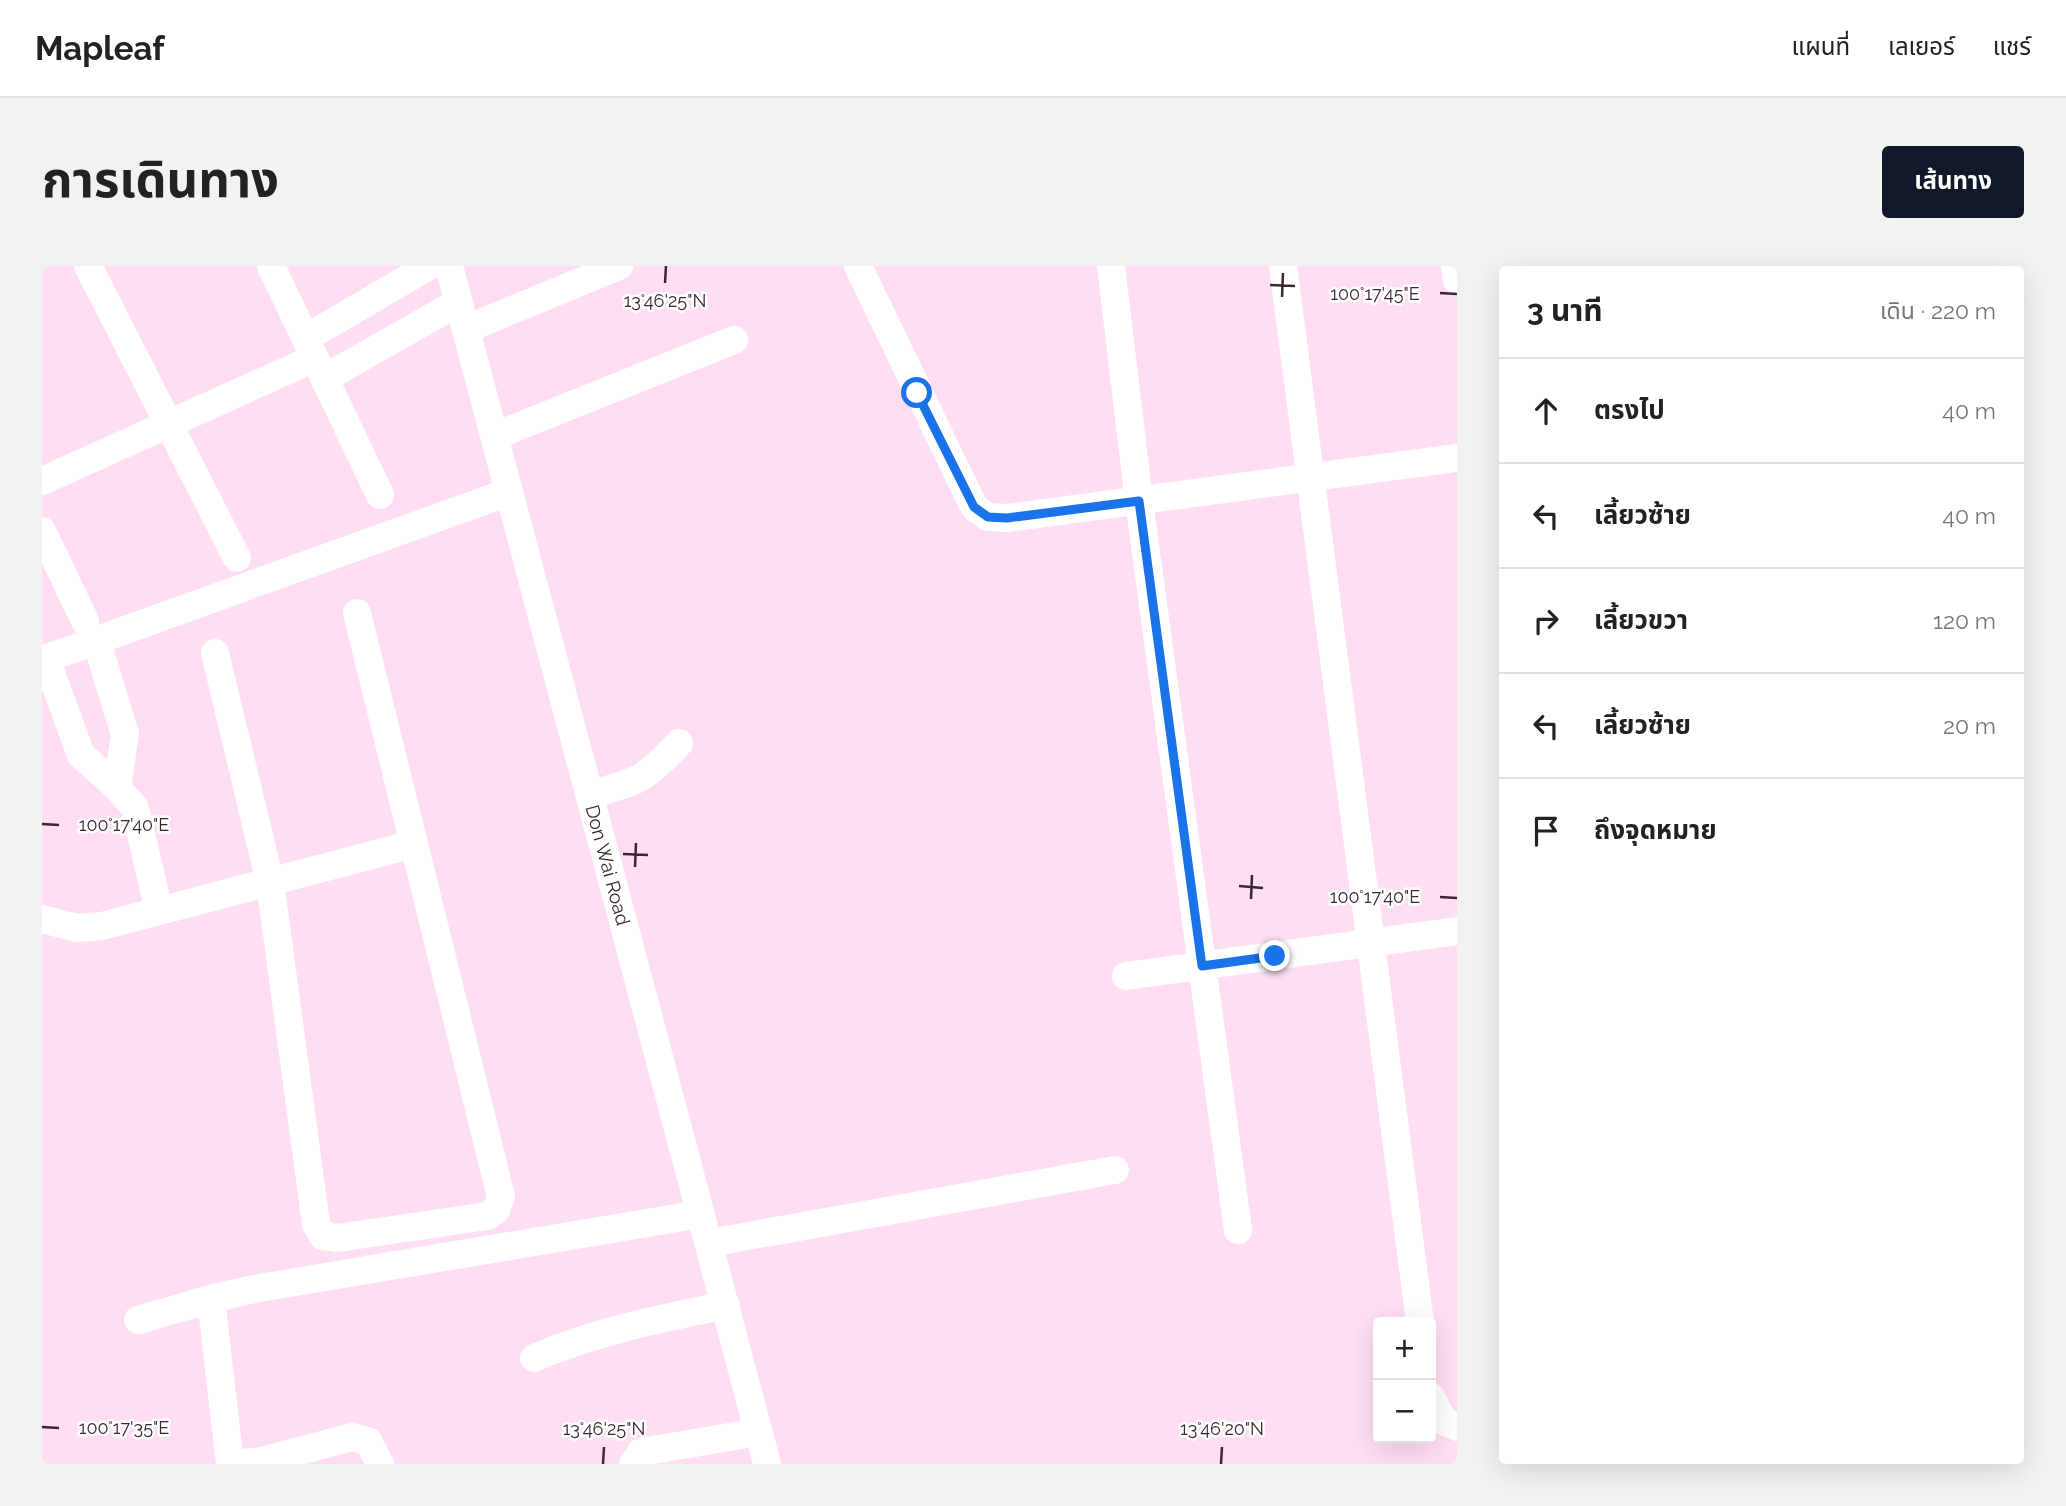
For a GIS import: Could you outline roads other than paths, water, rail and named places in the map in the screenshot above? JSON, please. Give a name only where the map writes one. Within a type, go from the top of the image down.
[{"type":"street","points":[[88,266],[237,558]]},
{"type":"street","points":[[271,266],[380,495]]},
{"type":"street","points":[[315,358],[429,266]]},
{"type":"street","name":"Don Wai Road","points":[[449,266],[767,1464]]},
{"type":"street","points":[[42,481],[315,358],[619,266]]},
{"type":"street","points":[[858,266],[974,507],[988,517],[1007,518],[1457,458]]},
{"type":"street","points":[[1111,266],[1139,501],[1238,1230]]},
{"type":"street","points":[[1283,266],[1419,1317]]},
{"type":"street","points":[[1455,266],[1457,280]]},
{"type":"street","points":[[495,436],[734,340]]},
{"type":"street","points":[[159,911],[135,808],[117,787],[81,755],[44,660],[91,630],[509,492]]},
{"type":"street","points":[[42,531],[91,630],[125,734],[117,787]]},
{"type":"street","points":[[215,653],[270,882],[317,1224],[323,1236],[338,1238],[487,1216],[496,1210],[501,1197],[357,613]]},
{"type":"street","points":[[589,795],[637,782],[652,772],[679,743]]},
{"type":"street","points":[[42,919],[77,928],[102,926],[414,844]]},
{"type":"street","points":[[1126,976],[1457,931]]},
{"type":"street","points":[[709,1243],[1115,1170]]},
{"type":"street","points":[[138,1320],[254,1289],[701,1214]]},
{"type":"street","points":[[211,1299],[230,1464],[262,1461],[352,1437],[368,1441],[380,1464]]},
{"type":"street","points":[[534,1358],[609,1329],[726,1306]]},
{"type":"street","points":[[1436,1407],[1443,1421],[1457,1427]]},
{"type":"street","points":[[633,1464],[641,1452],[759,1432]]}]
